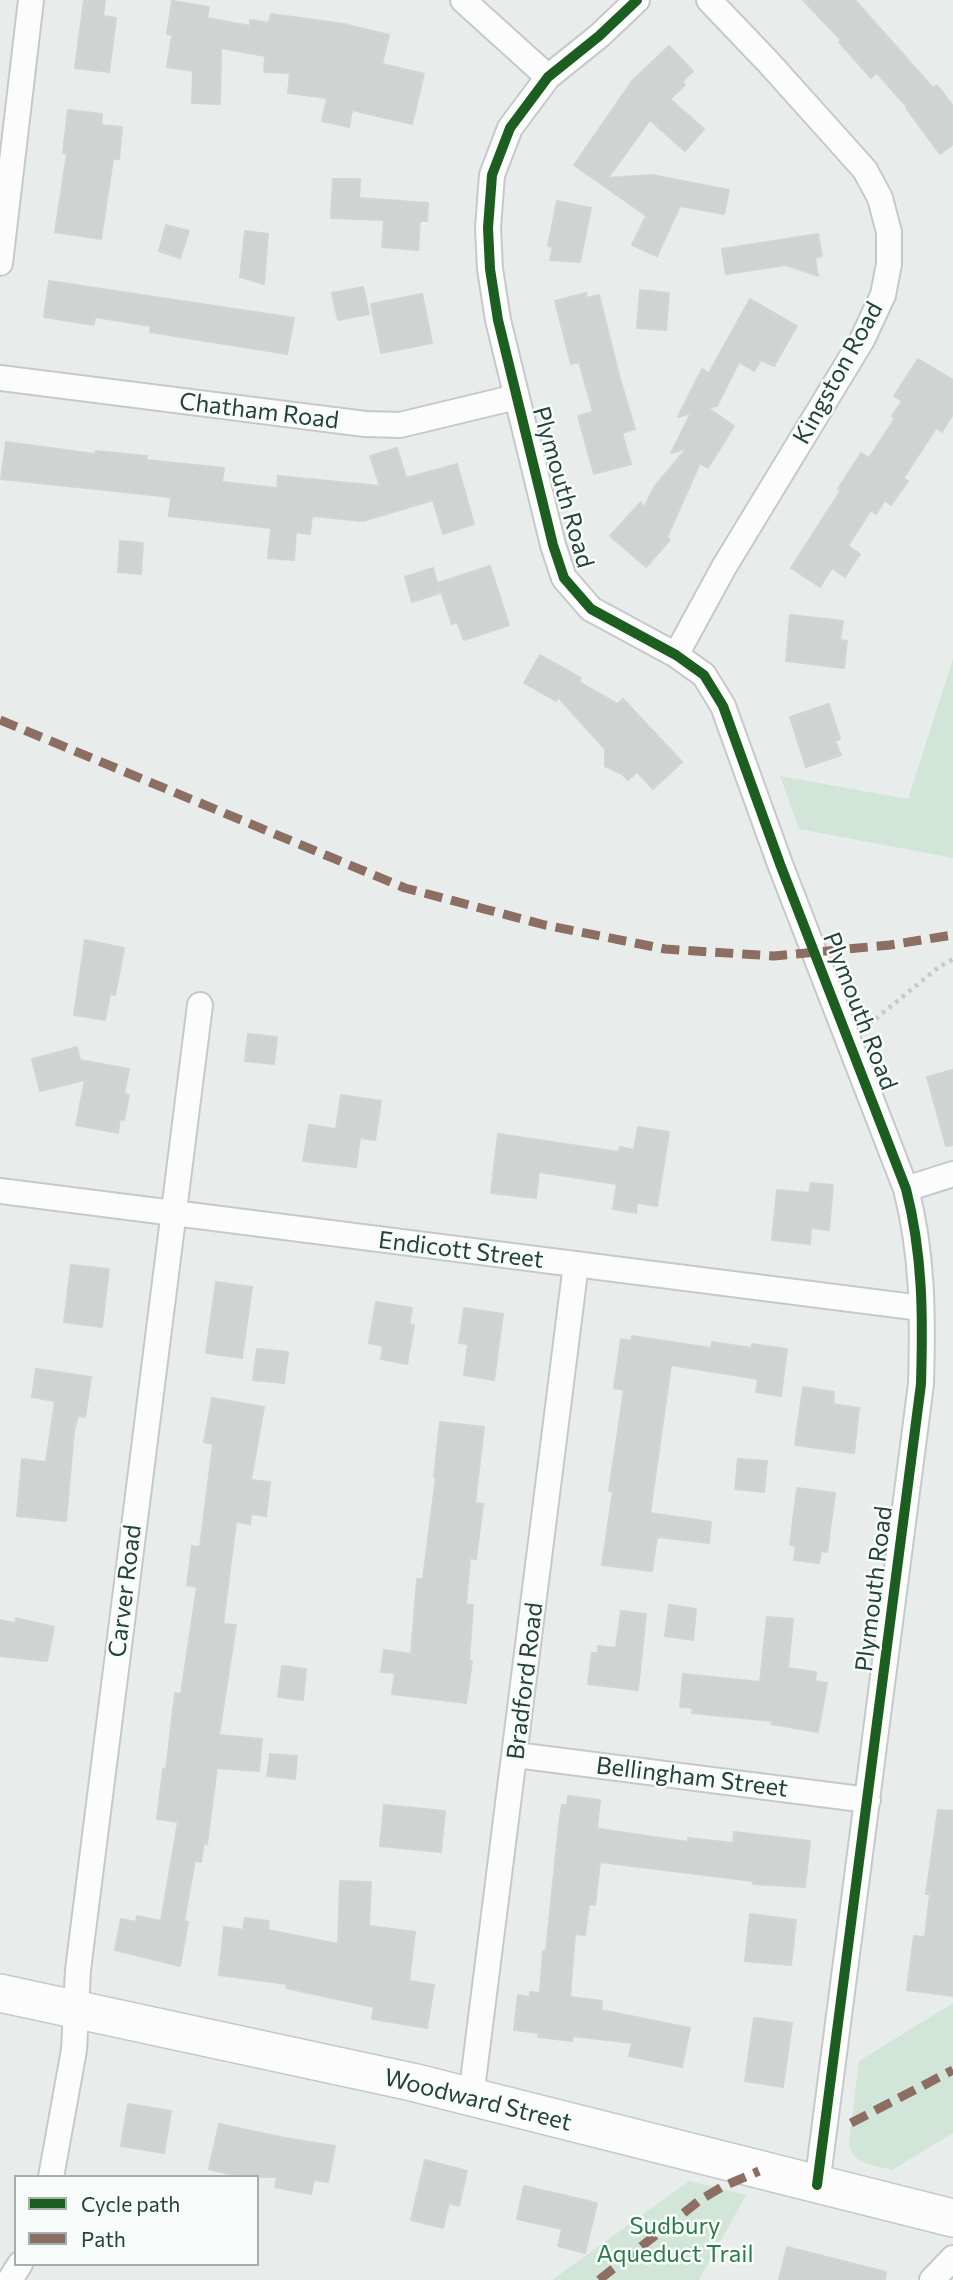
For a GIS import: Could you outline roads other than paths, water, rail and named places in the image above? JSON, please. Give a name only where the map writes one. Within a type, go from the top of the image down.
[{"type":"street","points":[[0,263],[31,0]]},
{"type":"street","points":[[463,0],[548,77]]},
{"type":"street","name":"Plymouth Road","points":[[637,0],[599,36],[548,77],[510,128],[492,174],[488,228],[490,269],[498,320],[564,578],[591,609],[676,654],[705,675],[723,706],[780,864],[906,1189],[916,1229],[922,1308],[921,1384],[817,2185]]},
{"type":"street","name":"Kingston Road","points":[[676,654],[724,567],[862,340],[883,295],[888,264],[889,232],[880,198],[865,170],[709,0]]},
{"type":"street","name":"Chatham Road","points":[[0,378],[388,425],[400,425],[516,397]]},
{"type":"street","name":"Carver Road","points":[[51,2175],[75,2050],[78,1970],[200,1005]]},
{"type":"street","points":[[906,1189],[953,1174]]},
{"type":"street","name":"Endicott Street","points":[[0,1191],[922,1308]]},
{"type":"street","name":"Bradford Road","points":[[471,2097],[576,1264]]},
{"type":"street","name":"Bellingham Street","points":[[516,1755],[868,1800]]},
{"type":"street","name":"Woodward Street","points":[[0,1993],[316,2060],[953,2218]]},
{"type":"street","points":[[932,2280],[953,2258]]},
{"type":"park label","name":"Sudbury Aqueduct Trail","points":[[675,2240]]}]
